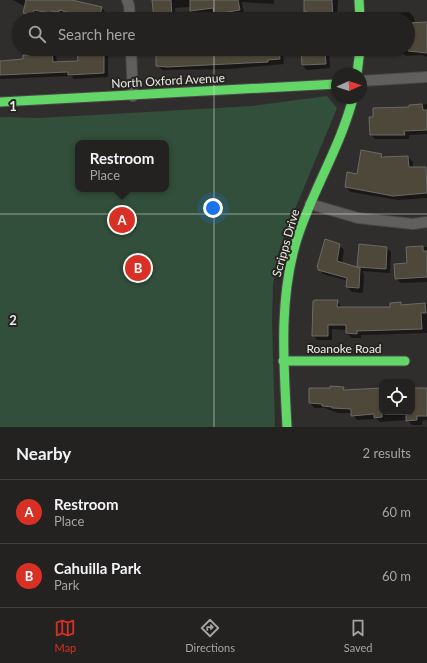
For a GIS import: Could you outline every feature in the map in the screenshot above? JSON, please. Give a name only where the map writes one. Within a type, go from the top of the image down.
[{"type":"street","points":[[126,0],[129,5],[130,12]]},
{"type":"street","points":[[359,0],[360,12]]},
{"type":"street","points":[[131,56],[133,96]]},
{"type":"street","points":[[358,68],[359,56]]},
{"type":"street","points":[[367,81],[427,77]]},
{"type":"street","name":"North Oxford Avenue","points":[[0,102],[331,84]]},
{"type":"street","name":"Scripps Drive","points":[[287,427],[283,361],[286,280],[297,240],[310,204],[341,134],[351,104]]},
{"type":"street","points":[[310,204],[358,218],[413,224],[427,222]]},
{"type":"street","name":"Roanoke Road","points":[[283,361],[405,361]]},
{"type":"green space","points":[[327,96],[331,101],[331,104],[334,104],[337,108],[279,251],[273,285],[272,321],[275,427],[0,427],[0,117],[40,118],[253,106]]},
{"type":"building","points":[[26,0],[72,0],[102,7],[101,12],[67,12],[59,10],[59,12],[45,12],[34,10],[34,12],[23,12]]},
{"type":"building","points":[[152,0],[171,0],[172,12],[153,12]]},
{"type":"building","points":[[190,0],[238,0],[240,10],[214,12],[213,8],[190,11]]},
{"type":"building","points":[[304,0],[332,0],[333,12],[304,12]]},
{"type":"building","points":[[427,22],[427,53],[415,52],[415,23]]},
{"type":"building","points":[[23,56],[53,56],[53,62],[78,61],[78,56],[104,56],[104,73],[68,75],[68,72],[0,75],[0,61],[23,59]]},
{"type":"building","points":[[156,56],[280,56],[280,59],[268,60],[268,62],[167,67],[156,66]]},
{"type":"building","points":[[301,56],[325,56],[326,64],[302,65]]},
{"type":"building","points":[[422,104],[423,110],[427,110],[427,130],[404,131],[405,135],[370,135],[369,117],[373,117],[373,108],[409,107],[409,105]]},
{"type":"building","points":[[361,150],[382,154],[381,157],[408,156],[409,167],[426,167],[427,193],[393,196],[345,187],[347,172],[357,174]]},
{"type":"building","points":[[131,215],[132,225],[113,226],[112,216]]},
{"type":"building","points":[[325,239],[340,244],[337,261],[360,268],[359,288],[346,287],[347,278],[318,270],[317,267]]},
{"type":"building","points":[[359,244],[387,247],[386,269],[357,267]]},
{"type":"building","points":[[423,246],[423,251],[427,251],[427,277],[395,279],[394,264],[407,263],[406,247]]},
{"type":"building","points":[[338,300],[337,307],[390,307],[390,303],[401,302],[401,305],[425,303],[426,313],[421,313],[422,329],[357,331],[357,334],[346,333],[346,325],[328,325],[328,336],[312,336],[313,301]]},
{"type":"building","points":[[330,386],[344,387],[343,390],[379,388],[379,415],[382,415],[382,417],[374,418],[374,414],[351,416],[351,409],[332,408],[322,406],[322,404],[309,403],[309,388],[330,388]]},
{"type":"building","points":[[415,388],[427,388],[427,416],[417,416],[417,420],[406,421],[406,415],[415,415]]},
{"type":"traffic: fast","points":[[359,0],[360,12]]},
{"type":"traffic: fast","points":[[358,68],[359,56]]},
{"type":"traffic: fast","points":[[0,102],[331,84]]},
{"type":"traffic: fast","points":[[287,427],[284,333],[287,285],[291,262],[303,221],[334,152],[351,104]]},
{"type":"traffic: fast","points":[[283,361],[405,361]]},
{"type":"place","name":"Restroom","points":[[122,220]]},
{"type":"place","name":"Cahuilla Park","points":[[138,268]]}]
